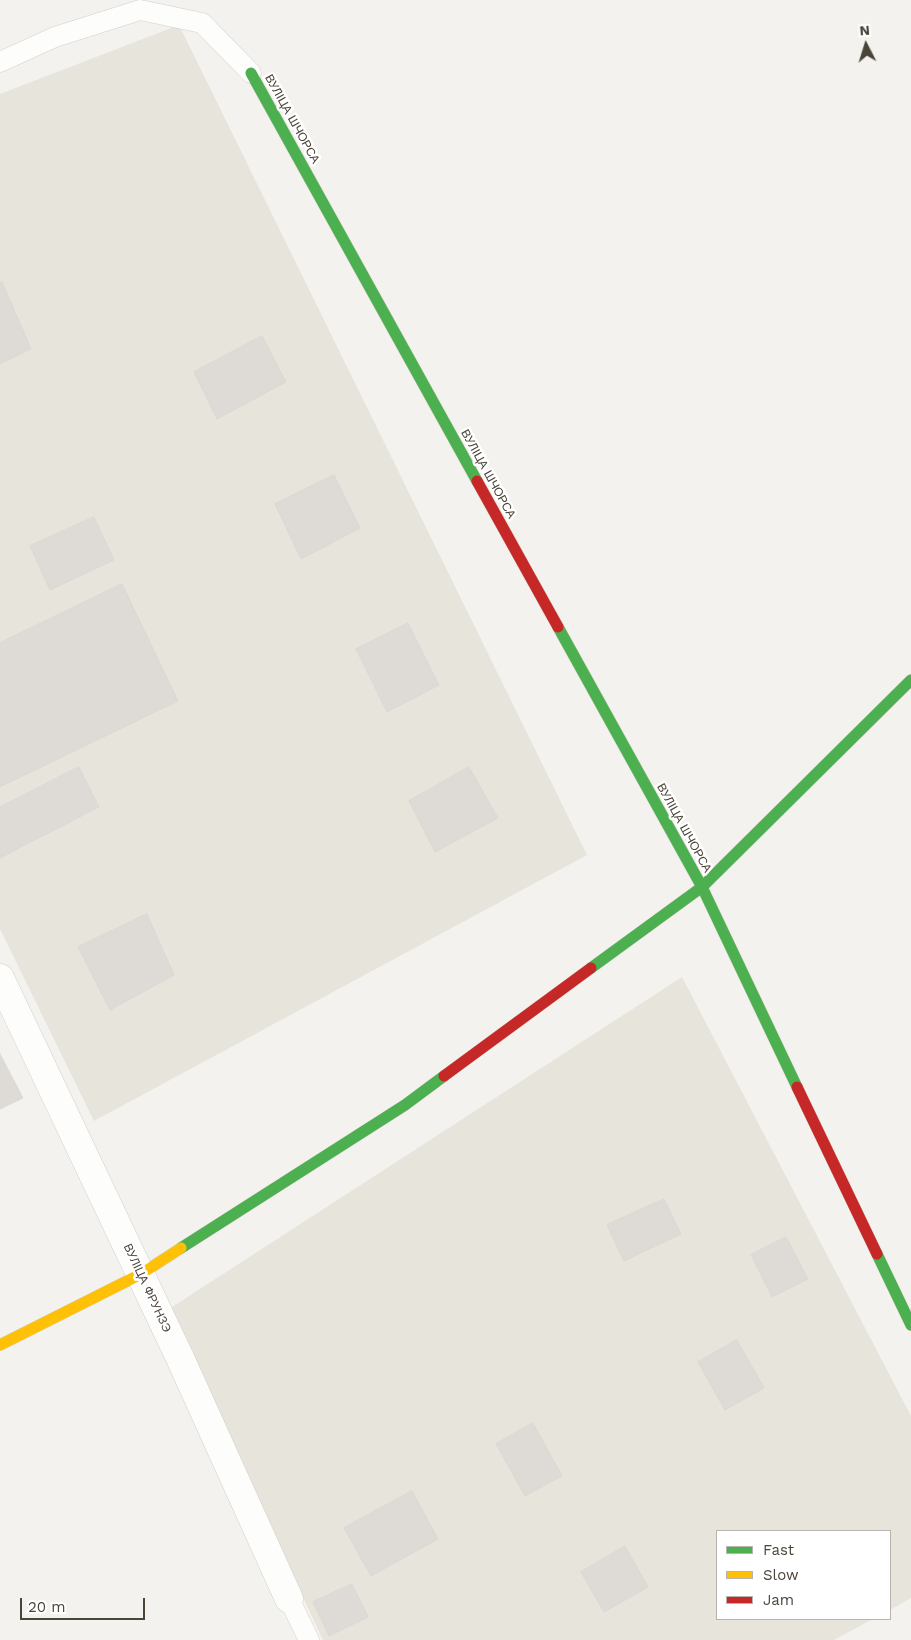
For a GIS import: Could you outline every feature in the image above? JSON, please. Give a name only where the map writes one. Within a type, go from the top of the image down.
[{"type":"street","name":"ВУЛІЦА ШЧОРСА","points":[[251,73],[702,887],[911,1326]]},
{"type":"street","points":[[0,1345],[141,1274],[405,1105],[702,887],[911,680]]},
{"type":"street","name":"ВУЛІЦА ФРУНЗЭ","points":[[0,978],[141,1274],[289,1599]]},
{"type":"lane","points":[[0,62],[55,37],[140,10],[202,22],[251,73]]},
{"type":"lane","points":[[289,1599],[308,1640]]},
{"type":"shaded area","points":[[179,25],[587,855],[94,1121],[0,929],[0,94]]},
{"type":"shaded area","points":[[682,977],[911,1416],[911,1598],[891,1609],[891,1530],[716,1530],[716,1620],[871,1620],[834,1640],[323,1640],[169,1309]]},
{"type":"building","points":[[0,282],[2,282],[31,349],[0,364]]},
{"type":"building","points":[[262,336],[286,382],[217,419],[194,372]]},
{"type":"building","points":[[334,475],[360,528],[301,559],[275,504]]},
{"type":"building","points":[[94,517],[114,560],[50,590],[30,546]]},
{"type":"building","points":[[122,584],[178,701],[0,787],[0,643]]},
{"type":"building","points":[[408,623],[439,685],[387,712],[356,649]]},
{"type":"building","points":[[79,767],[99,807],[0,858],[0,807]]},
{"type":"building","points":[[469,767],[498,818],[435,852],[409,801]]},
{"type":"building","points":[[147,914],[174,975],[110,1010],[78,947]]},
{"type":"building","points":[[0,1054],[23,1098],[0,1109]]},
{"type":"building","points":[[664,1199],[681,1234],[624,1261],[607,1225]]},
{"type":"building","points":[[786,1237],[808,1279],[772,1297],[751,1255]]},
{"type":"building","points":[[737,1340],[764,1388],[725,1410],[698,1362]]},
{"type":"building","points":[[533,1423],[562,1476],[525,1496],[496,1444]]},
{"type":"building","points":[[412,1491],[438,1539],[371,1576],[344,1528]]},
{"type":"building","points":[[625,1546],[648,1587],[604,1612],[581,1572]]},
{"type":"building","points":[[352,1584],[368,1617],[329,1636],[313,1602]]},
{"type":"traffic: fast","points":[[251,73],[477,481]]},
{"type":"traffic: fast","points":[[558,627],[702,887],[797,1087]]},
{"type":"traffic: fast","points":[[591,968],[702,887],[911,680]]},
{"type":"traffic: fast","points":[[181,1248],[405,1105],[444,1076]]},
{"type":"traffic: fast","points":[[877,1254],[911,1325]]},
{"type":"traffic: slow","points":[[0,1345],[141,1274],[181,1248]]},
{"type":"traffic: jam","points":[[477,481],[558,627]]},
{"type":"traffic: jam","points":[[444,1076],[591,968]]},
{"type":"traffic: jam","points":[[797,1087],[877,1254]]}]
